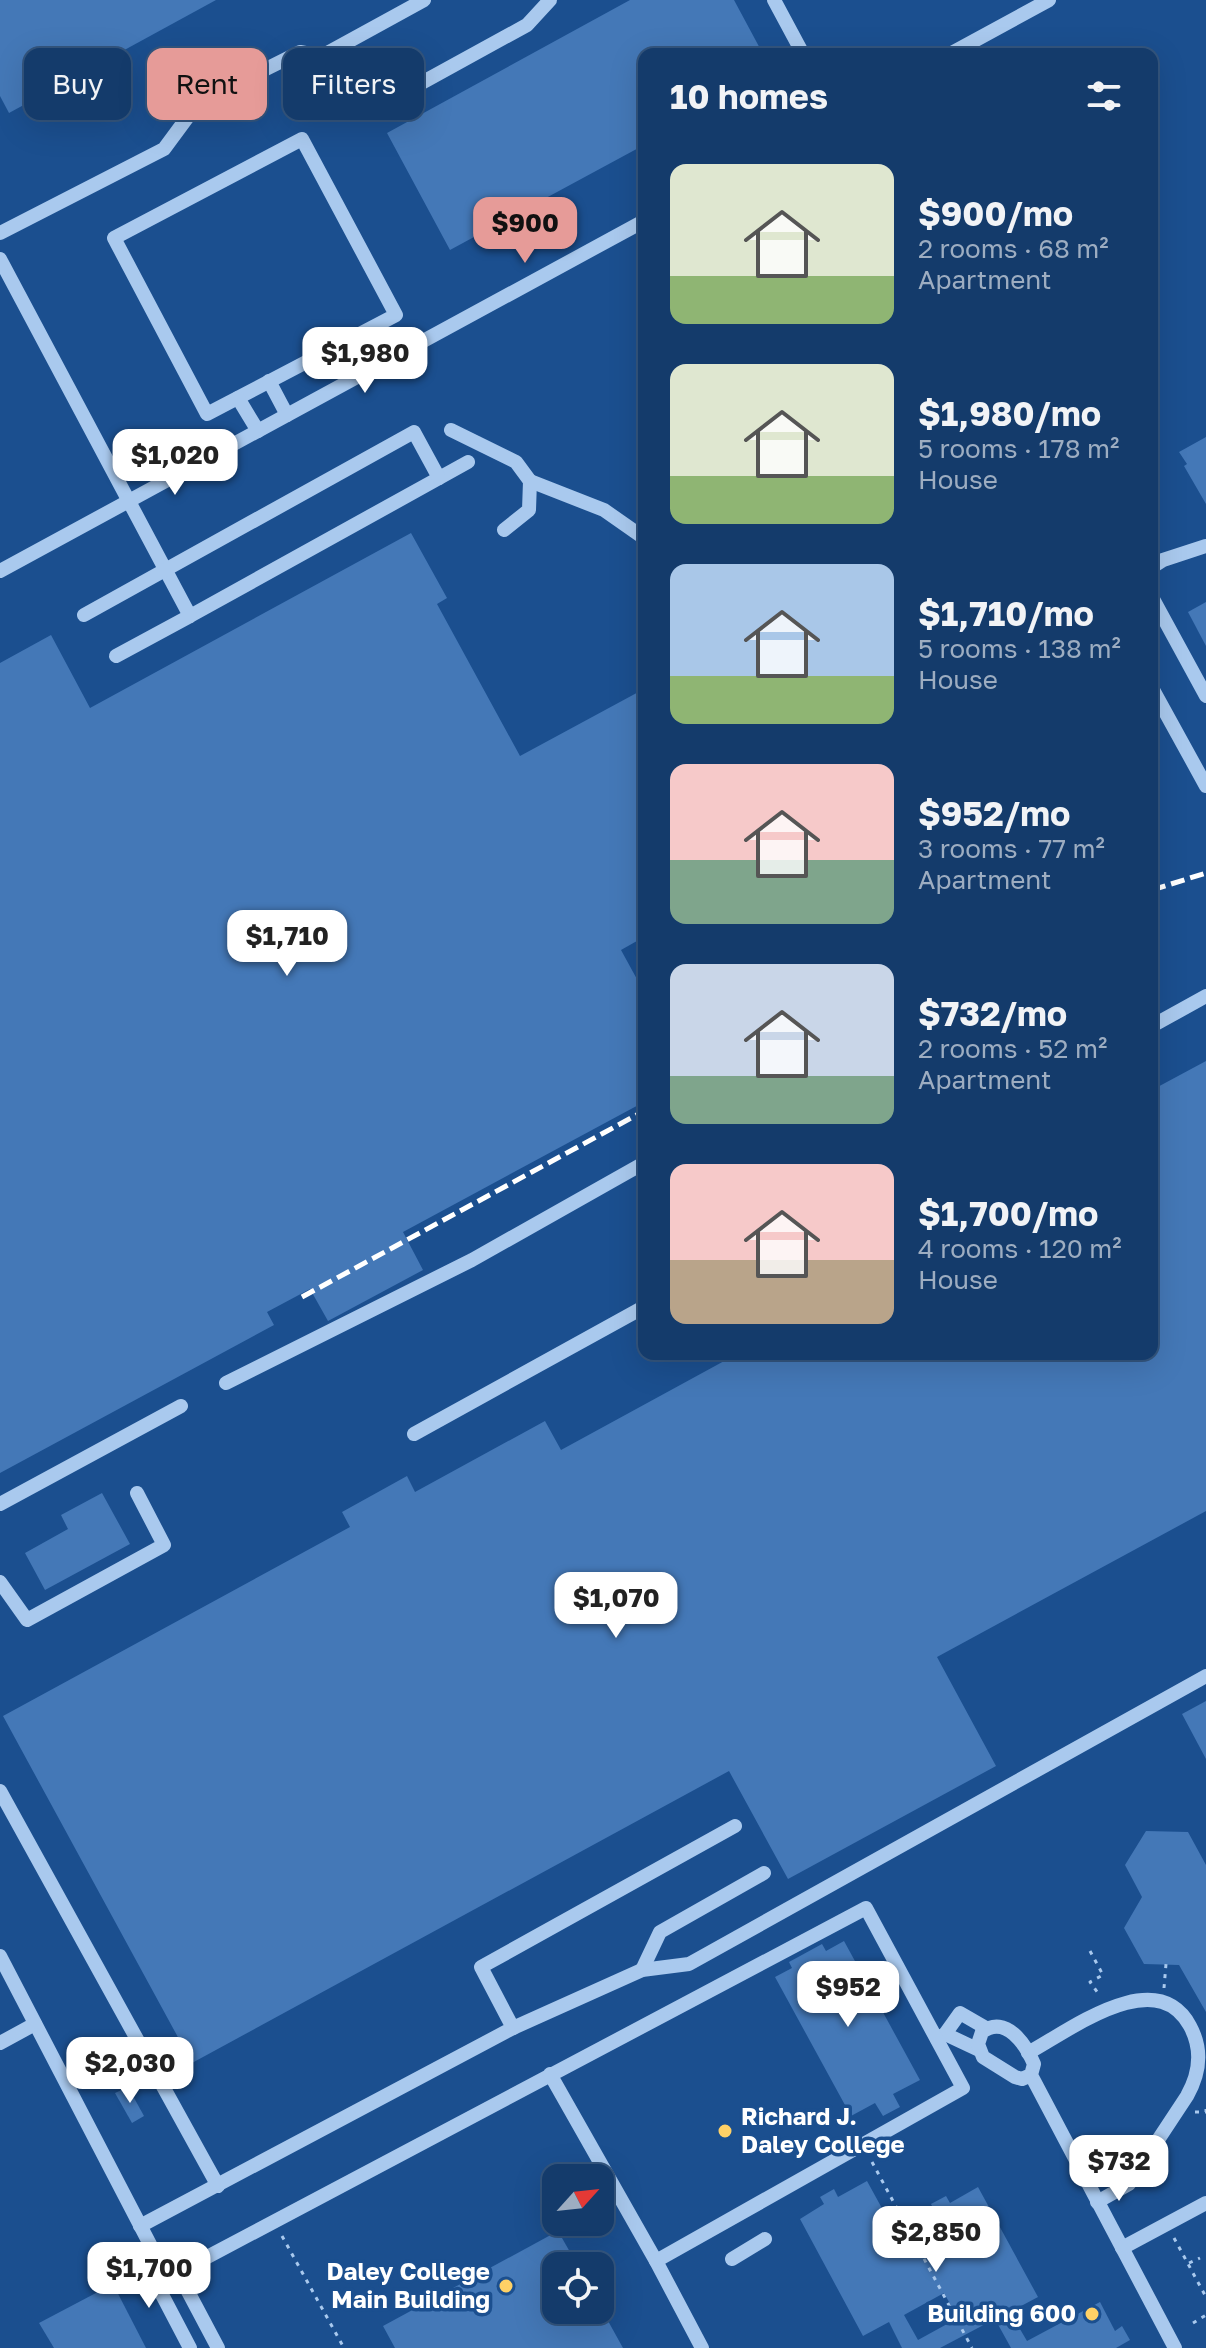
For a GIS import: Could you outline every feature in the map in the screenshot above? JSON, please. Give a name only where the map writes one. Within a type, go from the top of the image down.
[{"type":"street","points":[[0,233],[164,149],[198,103],[300,52],[322,56],[424,0]]},
{"type":"street","points":[[424,82],[527,25],[550,0]]},
{"type":"street","points":[[774,0],[800,48]]},
{"type":"street","points":[[961,48],[1049,0]]},
{"type":"street","points":[[302,139],[396,315],[269,381],[207,414],[114,238],[302,139]]},
{"type":"street","points":[[0,571],[638,224]]},
{"type":"street","points":[[0,259],[190,616]]},
{"type":"street","points":[[269,381],[287,415]]},
{"type":"street","points":[[238,398],[258,431]]},
{"type":"street","points":[[451,430],[516,462],[530,481],[604,510],[638,534]]},
{"type":"street","points":[[84,615],[414,432],[439,478]]},
{"type":"street","points":[[116,656],[468,462]]},
{"type":"street","points":[[504,530],[529,510],[530,481]]},
{"type":"street","points":[[1158,563],[1206,546]]},
{"type":"street","points":[[1158,608],[1206,696]]},
{"type":"street","points":[[1158,699],[1206,786]]},
{"type":"street","points":[[1192,761],[1206,754]]},
{"type":"street","points":[[1158,1023],[1206,996]]},
{"type":"street","points":[[226,1383],[472,1260],[638,1166]]},
{"type":"street","points":[[414,1434],[638,1310]]},
{"type":"street","points":[[0,1504],[181,1406]]},
{"type":"street","points":[[0,1582],[27,1620],[164,1545],[137,1493]]},
{"type":"street","points":[[140,2226],[513,2028],[642,1970],[689,1964],[1206,1676]]},
{"type":"street","points":[[0,1791],[218,2186]]},
{"type":"street","points":[[513,2028],[481,1967],[735,1826]]},
{"type":"street","points":[[642,1970],[660,1932],[764,1873]]},
{"type":"street","points":[[190,2348],[158,2287],[167,2277],[866,1908],[941,2036],[963,2088],[656,2261]]},
{"type":"street","points":[[0,1956],[167,2277],[183,2282],[218,2348]]},
{"type":"street","points":[[1028,2053],[1096,2015],[1125,2002],[1141,1999],[1157,2000],[1173,2007],[1187,2020],[1198,2040],[1195,2081],[1187,2096],[1129,2184],[1097,2202]]},
{"type":"street","points":[[941,2036],[960,2013],[986,2028],[1000,2026],[1008,2029],[1017,2037],[1034,2064],[1031,2075],[1175,2348]]},
{"type":"street","points":[[0,2043],[35,2024]]},
{"type":"street","points":[[986,2028],[980,2035],[979,2050],[983,2057],[1015,2077],[1022,2079],[1031,2075]]},
{"type":"street","points":[[941,2036],[979,2050]]},
{"type":"street","points":[[550,2074],[702,2348]]},
{"type":"street","points":[[1122,2248],[1206,2203]]},
{"type":"street","points":[[732,2259],[765,2239]]},
{"type":"path","points":[[1164,1992],[1166,1964]]},
{"type":"path","points":[[872,2162],[972,2348]]},
{"type":"path","points":[[282,2236],[344,2348]]},
{"type":"path","points":[[1174,2238],[1206,2297]]},
{"type":"path","points":[[1188,2264],[1200,2258]]},
{"type":"path","points":[[1193,2323],[1206,2315]]},
{"type":"building","points":[[0,0],[216,0],[128,48],[24,48],[24,105],[9,113],[0,96]]},
{"type":"building","points":[[630,0],[734,0],[760,48],[638,48],[638,148],[450,250],[387,133],[411,120],[424,120],[424,113]]},
{"type":"building","points":[[1206,437],[1206,504],[1179,452]]},
{"type":"building","points":[[411,533],[447,598],[437,604],[520,756],[638,692],[638,940],[621,950],[638,981],[638,1105],[403,1232],[423,1270],[328,1321],[310,1289],[267,1312],[274,1325],[0,1473],[0,663],[51,635],[90,708]]},
{"type":"building","points":[[1206,602],[1206,646],[1188,612]]},
{"type":"building","points":[[1206,1061],[1206,1511],[937,1657],[996,1766],[788,1879],[729,1771],[192,2063],[3,1716],[350,1527],[342,1512],[407,1476],[415,1492],[545,1421],[561,1450],[726,1360],[1158,1360],[1158,1087]]},
{"type":"building","points":[[102,1493],[130,1544],[45,1590],[25,1553],[68,1529],[61,1515]]},
{"type":"building","points":[[1206,1701],[1206,1759],[1182,1714]]},
{"type":"building","points":[[1146,1831],[1188,1832],[1206,1865],[1206,2012],[1179,1965],[1144,1964],[1124,1928],[1142,1897],[1125,1865]]},
{"type":"building","points":[[844,1941],[920,2080],[893,2094],[900,2107],[883,2116],[875,2103],[851,2116],[775,1977],[792,1968],[789,1962],[822,1944],[826,1951]]},
{"type":"building","points":[[128,2087],[144,2116],[132,2123],[115,2093]]},
{"type":"building","points":[[867,2181],[895,2232],[934,2210],[931,2204],[946,2196],[950,2203],[978,2187],[1038,2297],[1010,2312],[1027,2341],[1100,2302],[1115,2331],[1122,2326],[1130,2340],[1116,2348],[1011,2348],[995,2319],[940,2348],[902,2348],[889,2322],[863,2336],[800,2219],[824,2204],[820,2197],[834,2189],[838,2197]],"holes":[[[944,2293],[958,2318],[918,2340],[904,2315]]]},
{"type":"building","name":"Daley College Main Building","points":[[549,2236],[561,2236],[570,2252],[542,2252],[542,2324],[610,2324],[623,2348],[395,2348],[383,2326]]},
{"type":"building","points":[[113,2284],[146,2348],[54,2348],[39,2323]]},
{"type":"railway","points":[[1158,888],[1206,873]]},
{"type":"railway","points":[[302,1297],[638,1114]]},
{"type":"place","name":"Richard J. Daley College","points":[[725,2131]]},
{"type":"place","name":"Daley College Main Building","points":[[506,2286]]},
{"type":"place","name":"Building 600","points":[[1092,2314]]}]
